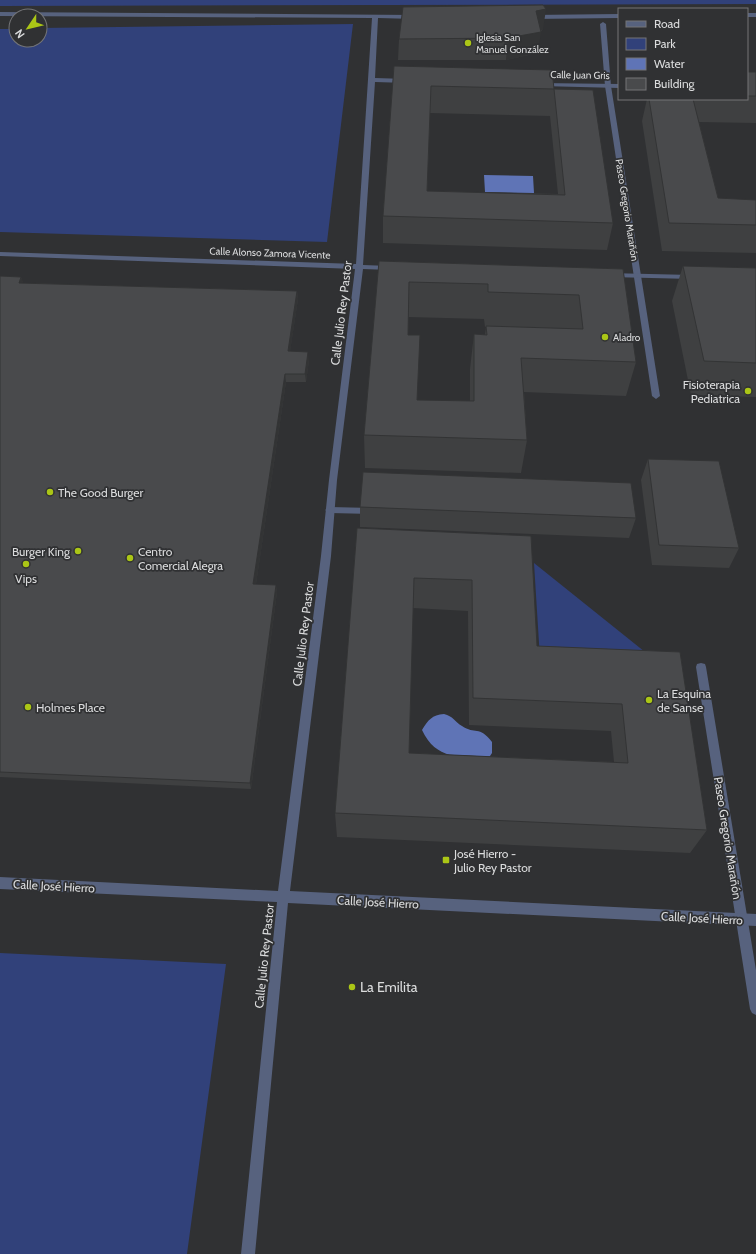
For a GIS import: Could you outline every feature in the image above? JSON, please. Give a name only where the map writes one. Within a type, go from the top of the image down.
[{"type":"street","points":[[0,14],[421,17]]},
{"type":"street","points":[[522,17],[618,16]]},
{"type":"street","name":"Calle Julio Rey Pastor","points":[[248,1254],[283,897],[358,286],[375,17]]},
{"type":"street","name":"Paseo Gregorio Marañón","points":[[603,24],[608,86],[656,396]]},
{"type":"street","points":[[372,80],[412,81]]},
{"type":"street","name":"Calle Juan Gris","points":[[537,84],[618,86]]},
{"type":"street","name":"Calle Alonso Zamora Vicente","points":[[0,254],[399,268]]},
{"type":"street","points":[[606,275],[701,278]]},
{"type":"street","points":[[330,510],[385,511]]},
{"type":"street","name":"Paseo Gregorio Marañón","points":[[701,667],[756,1010]]},
{"type":"street","name":"Calle José Hierro","points":[[0,883],[756,920]]},
{"type":"green space","points":[[0,0],[756,0],[756,4],[0,6]]},
{"type":"green space","points":[[353,24],[327,242],[0,232],[0,29],[8,29],[8,48],[48,48],[48,28]]},
{"type":"green space","points":[[534,563],[660,664],[540,659]]},
{"type":"green space","points":[[0,953],[226,964],[187,1254],[0,1254]]},
{"type":"water","points":[[484,175],[533,176],[534,193],[485,192]]},
{"type":"water","points":[[444,714],[450,716],[466,729],[480,732],[488,737],[492,742],[492,753],[488,759],[450,755],[434,747],[422,730],[426,723],[431,719]]},
{"type":"building","points":[[543,5],[546,9],[536,11],[541,32],[508,38],[399,39],[403,7]]},
{"type":"building","points":[[394,66],[552,70],[554,89],[593,90],[613,223],[383,216]],"holes":[[[431,86],[554,89],[565,195],[427,191]]]},
{"type":"building","points":[[748,72],[756,72],[756,96],[748,96]]},
{"type":"building","points":[[649,100],[693,100],[718,198],[756,200],[756,225],[669,223]]},
{"type":"building","points":[[379,261],[623,269],[636,362],[521,358],[527,440],[364,435]],"holes":[[[409,282],[488,284],[488,292],[579,295],[583,329],[486,326],[487,335],[474,334],[474,401],[417,400],[420,335],[408,335]]]},
{"type":"building","points":[[683,266],[756,268],[756,363],[704,361]]},
{"type":"building","name":"Centro Comercial Alegra","points":[[0,276],[21,277],[19,283],[297,291],[288,351],[308,352],[305,374],[285,374],[253,584],[276,585],[250,783],[0,772]]},
{"type":"building","points":[[648,459],[719,461],[739,548],[659,545]]},
{"type":"building","points":[[363,472],[631,483],[636,518],[360,507]]},
{"type":"building","points":[[357,528],[531,536],[537,646],[680,652],[707,830],[335,813]],"holes":[[[414,578],[472,580],[473,698],[622,704],[628,763],[409,753]]]},
{"type":"place","name":"Iglesia San Manuel González","points":[[468,43]]},
{"type":"place","name":"Aladro","points":[[605,337]]},
{"type":"place","name":"Fisioterapia Pediatrica","points":[[748,391]]},
{"type":"place","name":"The Good Burger","points":[[50,492]]},
{"type":"place","name":"Burger King","points":[[78,551]]},
{"type":"place","name":"Centro Comercial Alegra","points":[[130,558]]},
{"type":"place","name":"Vips","points":[[26,564]]},
{"type":"place","name":"La Esquina de Sanse","points":[[649,700]]},
{"type":"place","name":"Holmes Place","points":[[28,707]]},
{"type":"place","name":"José Hierro - Julio Rey Pastor","points":[[446,860]]},
{"type":"place","name":"La Emilita","points":[[352,987]]}]
